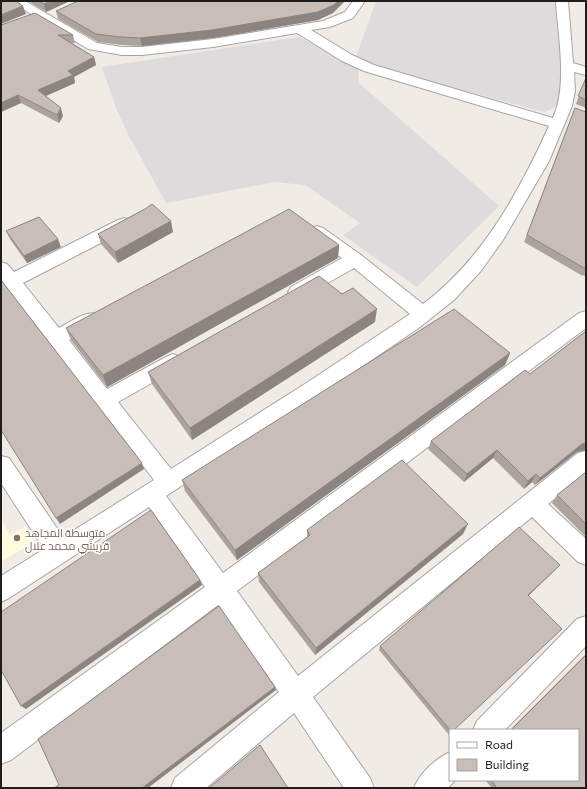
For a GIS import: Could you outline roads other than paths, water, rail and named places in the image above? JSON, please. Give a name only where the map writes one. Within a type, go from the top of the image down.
[{"type":"street","points":[[16,1],[93,46],[122,51],[172,48],[326,24],[349,15],[359,1]]},
{"type":"street","points":[[1,590],[59,551],[314,388],[423,314],[448,295],[474,268],[497,236],[541,161],[557,124],[572,109],[568,91],[562,1]]},
{"type":"street","points":[[24,20],[58,13]]},
{"type":"street","points":[[300,29],[347,58],[370,68],[557,124]]},
{"type":"street","points":[[567,66],[586,71]]},
{"type":"street","points":[[141,215],[6,275],[105,400],[160,486],[221,590],[296,694],[360,788]]},
{"type":"street","points":[[302,221],[355,259],[423,314]]},
{"type":"street","points":[[283,300],[355,259]]},
{"type":"street","points":[[57,338],[104,313]]},
{"type":"street","points":[[1,750],[390,466],[586,318]]},
{"type":"street","points":[[105,400],[188,353]]},
{"type":"street","points":[[185,788],[296,694],[586,460]]},
{"type":"street","points":[[1,465],[59,551]]},
{"type":"street","points":[[533,504],[586,554]]},
{"type":"street","points":[[487,729],[586,628]]},
{"type":"street","points":[[428,788],[449,767]]},
{"type":"place","name":"متوسطة المجاهد قريشي محمد علال","points":[[17,538]]}]
